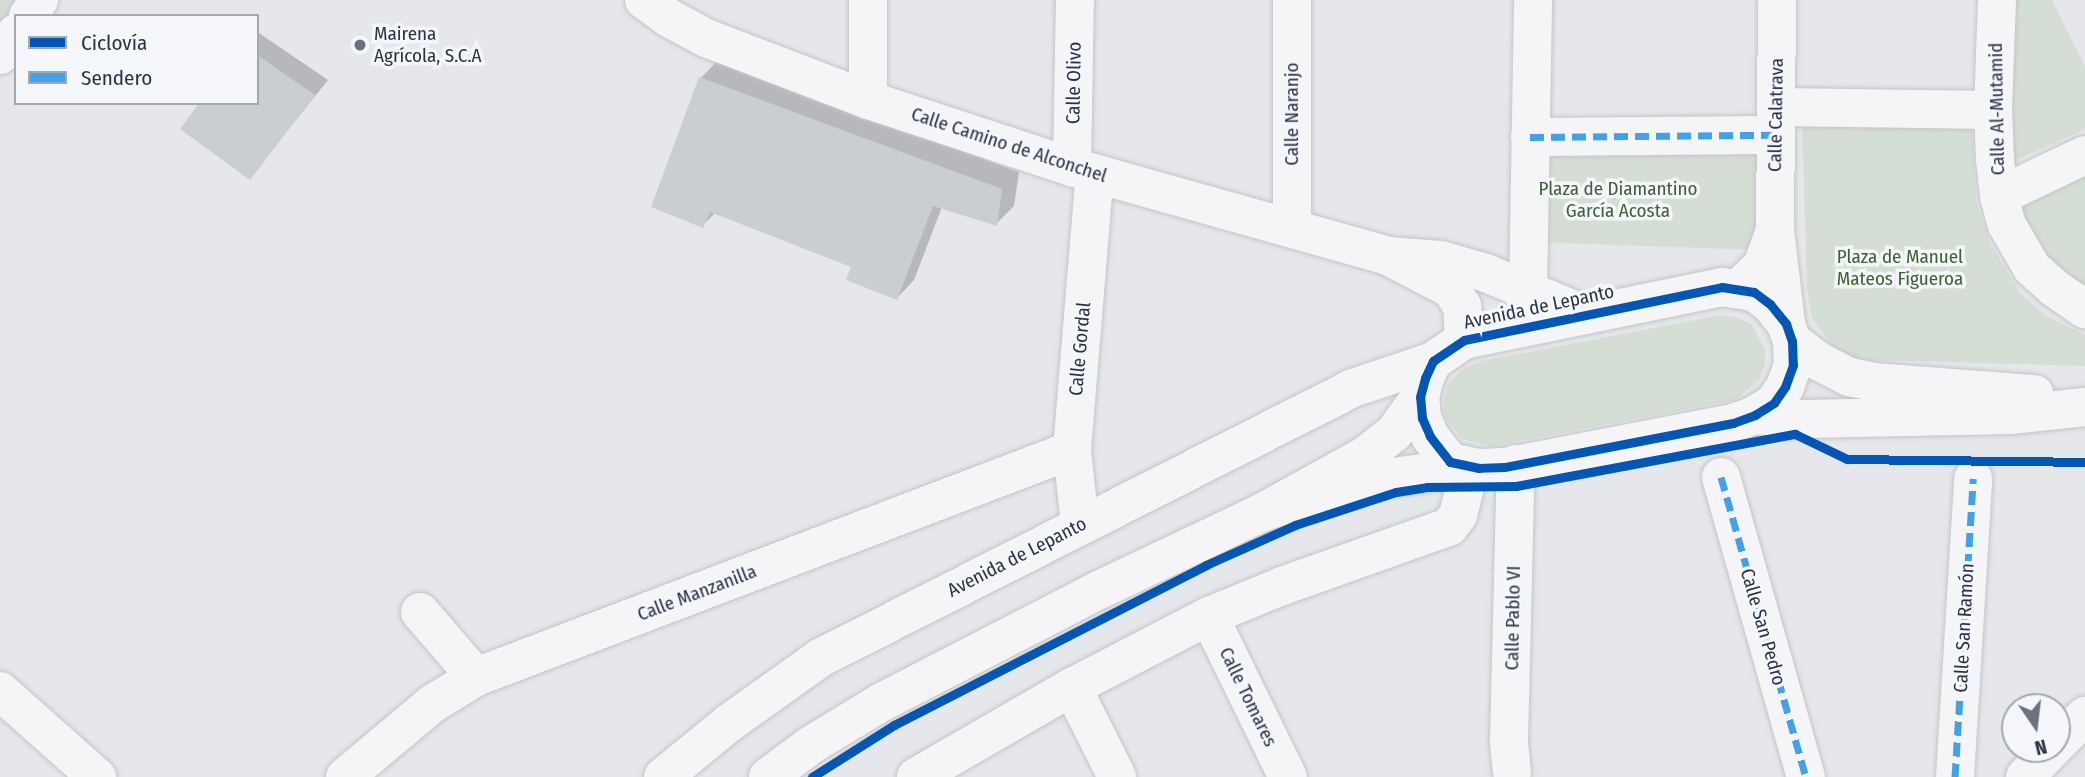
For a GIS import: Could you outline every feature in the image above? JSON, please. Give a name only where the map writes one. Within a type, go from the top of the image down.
[{"type":"street","points":[[867,0],[869,100]]},
{"type":"street","name":"Calle Olivo","points":[[1075,0],[1084,170]]},
{"type":"street","name":"Calle Naranjo","points":[[1292,0],[1292,228]]},
{"type":"street","points":[[1528,291],[1533,0]]},
{"type":"street","name":"Calle Calatrava","points":[[1775,230],[1777,0]]},
{"type":"street","name":"Calle Al-Mutamid","points":[[1997,0],[1993,110],[1999,196],[2007,225],[2032,268],[2053,288],[2085,309]]},
{"type":"street","name":"Calle Camino de Alconchel","points":[[661,6],[706,38],[869,100],[1084,170],[1388,256]]},
{"type":"street","points":[[0,55],[14,36]]},
{"type":"street","points":[[1530,137],[1993,110]]},
{"type":"street","points":[[1999,196],[2085,155]]},
{"type":"street","name":"Calle Gordal","points":[[1080,524],[1072,450],[1084,170]]},
{"type":"street","points":[[1739,288],[1762,266],[1775,230]]},
{"type":"street","points":[[1263,512],[1364,481],[1468,467],[1516,464],[1733,423],[1755,415],[1774,403],[1786,387],[1793,365],[1775,230]]},
{"type":"street","points":[[1388,256],[1441,260],[1486,273],[1586,315]]},
{"type":"street","points":[[768,777],[811,746],[903,690],[1099,590],[1263,512],[1366,455],[1394,433],[1449,350],[1462,306],[1451,289],[1388,256]]},
{"type":"street","name":"Avenida de Lepanto","points":[[663,777],[739,715],[820,658],[1353,387],[1449,350],[1586,315],[1722,287],[1739,288]]},
{"type":"street","points":[[1739,288],[1754,292],[1770,304],[1789,332],[1820,362],[1849,377],[1874,382],[2013,391],[2085,405]]},
{"type":"street","points":[[1420,397],[1422,418],[1430,436],[1450,462],[1468,467]]},
{"type":"street","points":[[1755,415],[1802,419],[1997,416],[2085,405]]},
{"type":"street","name":"Calle Manzanilla","points":[[345,777],[432,704],[476,677],[1072,450]]},
{"type":"street","name":"Calle Pablo VI","points":[[1512,772],[1509,741],[1516,464]]},
{"type":"street","points":[[918,776],[1072,687],[1209,616],[1282,586],[1449,527],[1458,515],[1468,467]]},
{"type":"street","name":"Calle San Pedro","points":[[1721,477],[1805,777]]},
{"type":"street","name":"Calle San Ramón","points":[[1955,777],[1973,479]]},
{"type":"street","points":[[420,612],[476,677]]},
{"type":"street","name":"Calle Tomares","points":[[1209,616],[1288,777]]},
{"type":"street","points":[[1072,687],[1117,777]]},
{"type":"street","points":[[0,691],[97,777]]},
{"type":"street","points":[[2071,730],[2085,716]]},
{"type":"street","points":[[2025,777],[2039,763]]},
{"type":"green space","points":[[0,0],[22,0],[0,30]]},
{"type":"green space","points":[[2014,0],[2052,0],[2085,67],[2085,129],[2012,162]]},
{"type":"green space","name":"Plaza de Manuel Mateos Figueroa","points":[[1802,121],[1972,127],[1976,200],[1990,243],[2020,293],[2045,315],[2085,335],[2085,366],[1868,360],[1853,358],[1835,349],[1812,318],[1807,289]]},
{"type":"green space","name":"Plaza de Diamantino García Acosta","points":[[1540,136],[1762,144],[1758,250],[1536,242]]},
{"type":"green space","points":[[2085,172],[2085,290],[2054,268],[2026,228],[2018,202]]},
{"type":"green space","points":[[1721,315],[1739,318],[1752,325],[1765,350],[1765,365],[1760,379],[1735,400],[1492,446],[1462,439],[1447,421],[1443,409],[1447,385],[1464,368],[1482,361]]},
{"type":"building","points":[[259,56],[315,95],[250,180],[180,129],[198,105],[259,105]]},
{"type":"building","points":[[699,77],[1002,189],[997,226],[933,206],[897,300],[846,280],[851,267],[710,212],[703,228],[651,207]]},
{"type":"marked path","points":[[1530,137],[1776,135]]},
{"type":"marked path","points":[[1721,477],[1806,777]]},
{"type":"marked path","points":[[1955,777],[1973,479]]},
{"type":"cycle path","points":[[1722,287],[1754,292],[1770,304],[1786,324],[1792,341],[1793,365],[1785,387],[1774,403],[1755,415],[1733,423],[1504,467],[1479,468],[1450,462],[1430,436],[1422,418],[1420,397],[1425,378],[1433,361],[1464,340],[1722,287]]},
{"type":"cycle path","points":[[812,777],[894,725],[1206,565],[1295,525],[1396,492],[1427,487],[1516,486],[1795,434],[1847,459],[2085,462]]},
{"type":"place","name":"Mairena Agrícola, S.C.A","points":[[360,45]]}]
